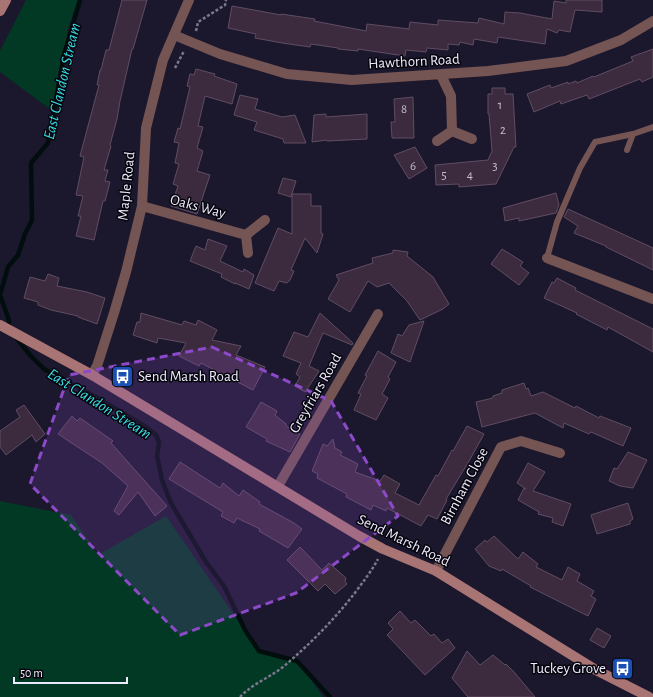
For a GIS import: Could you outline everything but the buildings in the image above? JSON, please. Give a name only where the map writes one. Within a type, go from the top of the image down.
[{"type":"main road","points":[[0,11],[6,0]]},
{"type":"main road","name":"Send Marsh Road","points":[[0,325],[92,375],[383,548],[436,571],[513,617],[596,670],[649,697]]},
{"type":"street","name":"Maple Road","points":[[92,375],[97,366],[114,313],[126,272],[142,206],[146,128],[163,60],[189,0]]},
{"type":"street","name":"Hawthorn Road","points":[[174,35],[220,54],[287,74],[352,80],[441,75],[566,62],[621,40],[653,21]]},
{"type":"street","points":[[441,75],[451,96],[452,131]]},
{"type":"street","points":[[452,131],[472,139]]},
{"type":"street","points":[[437,141],[452,131]]},
{"type":"street","name":"Oaks Way","points":[[142,206],[246,235]]},
{"type":"street","points":[[248,253],[246,235],[265,220]]},
{"type":"street","points":[[547,258],[653,299]]},
{"type":"street","name":"Greyfriars Road","points":[[278,486],[378,314]]},
{"type":"street","name":"Birnham Close","points":[[436,571],[501,447],[521,441],[560,453]]},
{"type":"lane","points":[[547,258],[557,222],[580,168],[595,142],[634,134],[653,127]]},
{"type":"lane","points":[[628,150],[634,134]]},
{"type":"path","points":[[240,697],[248,689],[283,666],[312,641],[345,605],[372,571],[383,548]]},
{"type":"highlighted area","points":[[212,347],[331,401],[398,516],[296,593],[180,635],[30,484],[69,375]]},
{"type":"green space","points":[[26,0],[78,0],[68,28],[54,112],[0,72],[0,51]]},
{"type":"green space","points":[[0,501],[71,515],[98,555],[166,516],[259,651],[298,661],[323,697],[0,697]]},
{"type":"waterway","name":"East Clandon Stream","points":[[9,329],[9,320],[0,295],[8,267],[18,255],[25,234],[32,220],[31,163],[48,143],[64,55],[80,0]]},
{"type":"waterway","name":"East Clandon Stream","points":[[15,336],[30,355],[44,369],[98,398],[146,427],[156,435],[159,442],[157,456],[162,480],[171,503],[206,562],[224,586],[245,630],[259,651],[297,661],[330,697]]},
{"type":"place","name":"Send Marsh Road","points":[[123,376]]},
{"type":"place","name":"Tuckey Grove","points":[[622,668]]}]
